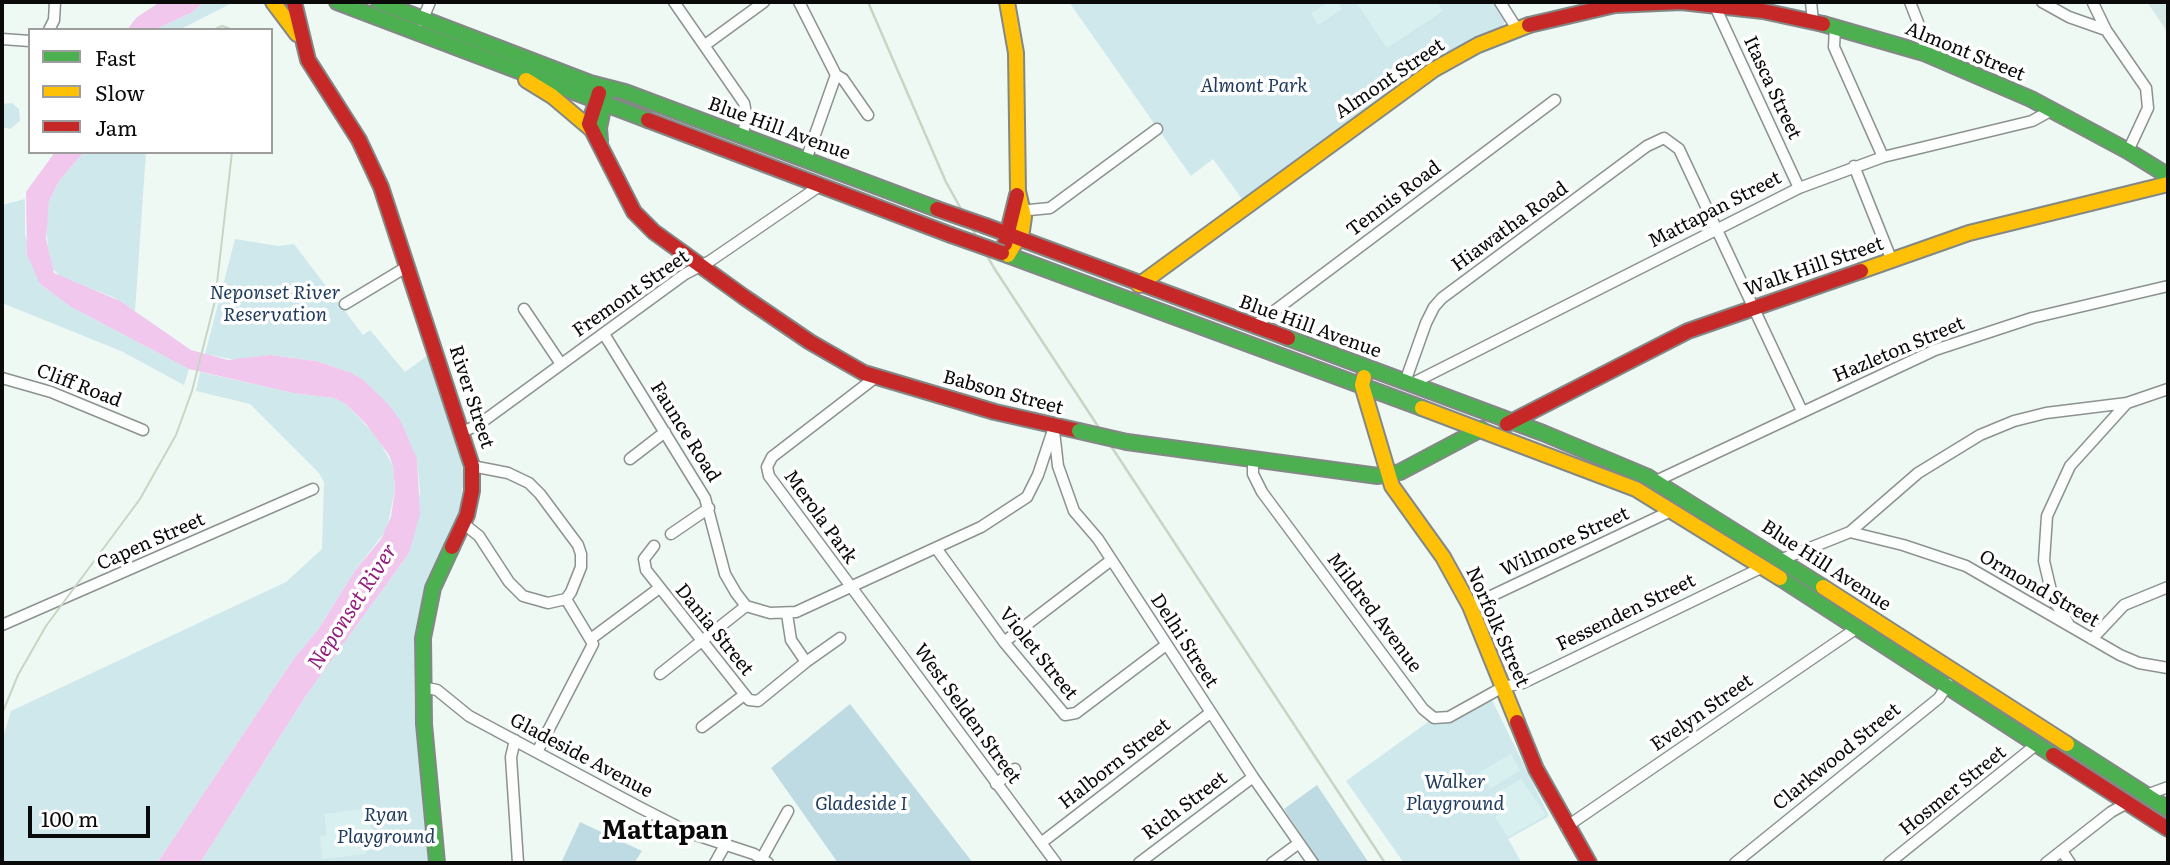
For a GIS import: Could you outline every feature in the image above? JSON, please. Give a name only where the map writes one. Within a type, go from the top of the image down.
[{"type":"main road","name":"River Street","points":[[273,2],[302,45],[316,74],[372,164],[408,266],[472,466],[472,491],[464,524],[430,596],[423,638],[422,687],[437,863]]},
{"type":"main road","name":"River Street","points":[[294,2],[302,45]]},
{"type":"main road","name":"Blue Hill Avenue","points":[[337,2],[558,71],[742,136],[1512,421],[1656,481],[2168,809]]},
{"type":"main road","name":"Blue Hill Avenue","points":[[379,2],[549,93],[595,135]]},
{"type":"main road","points":[[1005,254],[1013,236],[1024,226],[1018,211],[1016,52],[1007,2]]},
{"type":"main road","name":"Almont Street","points":[[1139,285],[1412,83],[1478,45],[1517,29],[1614,3],[1714,3],[1835,27],[1924,53],[1970,70],[2052,110],[2162,172],[2168,183]]},
{"type":"main road","name":"Blue Hill Avenue","points":[[501,65],[951,235],[1614,479],[1674,510],[2168,829]]},
{"type":"main road","points":[[553,85],[558,71]]},
{"type":"main road","points":[[595,135],[599,128],[600,103],[605,87]]},
{"type":"main road","name":"Babson Street","points":[[595,135],[634,212],[654,232],[810,342],[846,364],[876,377],[1054,427],[1127,442],[1343,472],[1388,475]]},
{"type":"main road","name":"Walk Hill Street","points":[[1485,431],[1512,421],[1688,331],[2018,219],[2168,183]]},
{"type":"main road","points":[[1362,385],[1367,368]]},
{"type":"main road","name":"Norfolk Street","points":[[1362,385],[1388,475],[1399,498],[1443,557],[1470,606],[1536,769],[1566,827],[1589,863]]},
{"type":"main road","points":[[1388,475],[1485,431]]},
{"type":"street","points":[[50,28],[54,20],[55,2]]},
{"type":"street","points":[[420,26],[429,2]]},
{"type":"street","points":[[674,2],[744,103],[747,118],[742,136]]},
{"type":"street","points":[[705,45],[764,2]]},
{"type":"street","points":[[799,2],[836,75],[843,79],[869,115]]},
{"type":"street","points":[[1500,2],[1517,29]]},
{"type":"street","points":[[1811,2],[1813,22]]},
{"type":"street","points":[[1910,2],[1924,38],[1924,53]]},
{"type":"street","points":[[2042,2],[2069,17],[2106,30]]},
{"type":"street","name":"Itasca Street","points":[[1714,3],[1799,188]]},
{"type":"street","points":[[2092,3],[2106,30],[2146,88],[2148,108],[2128,151]]},
{"type":"street","points":[[1835,27],[1834,47],[1883,157]]},
{"type":"street","points":[[2,40],[28,41]]},
{"type":"street","points":[[806,160],[836,75]]},
{"type":"street","name":"Tennis Road","points":[[1253,327],[1555,100]]},
{"type":"street","name":"Mattapan Street","points":[[1408,383],[1799,188],[1883,157],[2032,121],[2052,110]]},
{"type":"street","points":[[1018,211],[1050,208],[1157,129]]},
{"type":"street","name":"Hiawatha Road","points":[[1408,383],[1426,323],[1442,298],[1657,139],[1664,138],[1675,143],[1716,231]]},
{"type":"street","points":[[1854,166],[1892,261]]},
{"type":"street","name":"Fremont Street","points":[[462,432],[478,425],[701,265],[821,185]]},
{"type":"street","points":[[1716,231],[1802,411]]},
{"type":"street","points":[[345,304],[408,266]]},
{"type":"street","name":"Hazleton Street","points":[[1656,481],[1935,350],[2032,318],[2168,286]]},
{"type":"street","points":[[524,309],[561,364]]},
{"type":"street","name":"Faunce Road","points":[[604,334],[709,508],[724,574],[746,606]]},
{"type":"street","name":"Merola Park","points":[[848,586],[766,467],[772,457],[876,377]]},
{"type":"street","name":"Cliff Road","points":[[2,378],[51,392],[143,430]]},
{"type":"street","name":"Fessenden Street","points":[[1503,687],[1523,683],[1762,567],[1850,532],[1918,473],[1980,435],[2014,421],[2046,413],[2127,403],[2168,389]]},
{"type":"street","points":[[2068,624],[2053,599],[2044,561],[2047,516],[2070,466],[2127,403]]},
{"type":"street","points":[[660,674],[746,606],[770,613],[786,614],[810,606],[848,586],[981,527],[1027,497],[1038,475],[1054,427]]},
{"type":"street","name":"Delhi Street","points":[[1054,427],[1058,466],[1074,511],[1098,539],[1210,713],[1313,863]]},
{"type":"street","points":[[630,460],[665,432]]},
{"type":"street","name":"Mildred Avenue","points":[[1254,460],[1253,474],[1262,492],[1423,709],[1441,719],[1503,687]]},
{"type":"street","points":[[472,466],[501,470],[529,483],[562,522],[581,554],[576,582],[566,599]]},
{"type":"street","name":"Capen Street","points":[[2,625],[313,489]]},
{"type":"street","points":[[671,534],[709,508]]},
{"type":"street","name":"Wilmore Street","points":[[1470,606],[1674,510]]},
{"type":"street","points":[[464,524],[476,533],[509,582],[523,596],[541,603],[566,599]]},
{"type":"street","name":"Ormond Street","points":[[1850,532],[1903,545],[1966,566],[2139,663],[2168,668]]},
{"type":"street","name":"Dania Street","points":[[654,546],[647,552],[644,562],[659,589],[744,695],[758,701],[806,662]]},
{"type":"street","name":"Violet Street","points":[[936,548],[1004,642],[1060,712],[1069,716],[1166,645]]},
{"type":"street","points":[[1004,642],[1110,561]]},
{"type":"street","name":"West Selden Street","points":[[848,586],[1056,863]]},
{"type":"street","points":[[2092,639],[2124,605],[2168,587]]},
{"type":"street","points":[[592,638],[659,589]]},
{"type":"street","points":[[537,752],[589,655],[592,638],[566,599]]},
{"type":"street","points":[[786,614],[792,640],[806,662],[840,638]]},
{"type":"street","name":"Evelyn Street","points":[[1566,827],[1857,628]]},
{"type":"street","name":"Clarkwood Street","points":[[1735,863],[1939,698],[1956,673]]},
{"type":"street","name":"Gladeside Avenue","points":[[422,687],[437,690],[463,712],[690,833],[765,861]]},
{"type":"street","points":[[702,727],[744,695]]},
{"type":"street","name":"Halborn Street","points":[[1041,844],[1210,713]]},
{"type":"street","points":[[514,740],[510,757],[518,863]]},
{"type":"street","name":"Hosmer Street","points":[[1889,863],[2037,744]]},
{"type":"street","points":[[996,783],[1015,769]]},
{"type":"street","name":"Rich Street","points":[[1139,863],[1253,777]]},
{"type":"street","points":[[2046,863],[2111,812],[2145,794],[2168,787]]},
{"type":"street","points":[[765,861],[788,811]]},
{"type":"street","points":[[1272,863],[1299,843]]},
{"type":"street","points":[[715,863],[726,845]]},
{"type":"street","points":[[2062,851],[2070,863]]},
{"type":"green space","points":[[204,2],[234,2],[183,28],[158,28],[193,12]]},
{"type":"green space","name":"Almont Park","points":[[1069,2],[1495,2],[1505,22],[1501,28],[1427,64],[1242,199],[1213,159],[1191,176]]},
{"type":"green space","points":[[12,103],[19,109],[20,121],[10,129],[2,127],[2,104]]},
{"type":"green space","points":[[82,154],[146,154],[135,311],[113,297],[61,277],[50,266],[46,226],[49,201],[59,181]]},
{"type":"green space","name":"Neponset River Reservation","points":[[25,199],[25,235],[40,284],[71,307],[189,369],[184,385],[121,351],[2,303],[2,205]]},
{"type":"green space","name":"Neponset River Reservation","points":[[235,239],[278,246],[294,244],[363,335],[370,330],[405,372],[427,356],[460,452],[464,478],[459,512],[425,585],[414,637],[414,702],[428,863],[200,863],[305,697],[409,553],[420,492],[417,459],[349,372],[316,361],[270,355],[236,360],[205,354]]},
{"type":"green space","name":"Neponset River Reservation","points":[[200,372],[293,393],[334,398],[346,404],[377,437],[393,466],[395,489],[387,529],[354,572],[318,630],[295,657],[157,863],[2,863],[2,741],[11,711],[286,582],[322,549],[324,482],[319,473],[250,404],[196,391]]},
{"type":"green space","name":"Walker Playground","points":[[1492,700],[1549,816],[1508,839],[1522,863],[1404,863],[1346,781],[1428,722],[1451,722]]},
{"type":"green space","name":"Gladeside I","points":[[850,704],[973,863],[838,863],[771,768]]},
{"type":"green space","points":[[1317,785],[1369,863],[1320,863],[1284,809]]},
{"type":"green space","points":[[580,822],[642,851],[634,863],[561,863]]},
{"type":"shaded area","points":[[1329,2],[1338,2],[1342,9],[1318,25],[1311,13]]},
{"type":"shaded area","points":[[1356,2],[1437,2],[1443,11],[1387,48]]},
{"type":"shaded area","points":[[2147,2],[2168,2],[2168,33]]},
{"type":"shaded area","points":[[1511,754],[1520,770],[1490,789],[1480,772]]},
{"type":"shaded area","points":[[1521,779],[1546,815],[1508,837],[1495,817],[1503,812],[1493,795]]},
{"type":"shaded area","points":[[369,808],[371,830],[364,831],[366,854],[322,859],[320,836],[327,835],[324,814]]},
{"type":"water","points":[[160,2],[204,2],[193,12],[158,28],[129,28],[137,17]]},
{"type":"water","name":"Neponset River","points":[[54,154],[82,154],[59,181],[49,201],[46,239],[54,273],[120,301],[191,350],[228,360],[270,355],[316,361],[349,372],[362,379],[388,404],[400,420],[417,459],[420,514],[409,553],[305,697],[200,863],[157,863],[295,657],[318,630],[354,572],[381,539],[391,517],[395,489],[393,466],[389,455],[366,424],[346,404],[334,398],[293,393],[189,369],[71,307],[40,284],[27,255],[26,192]]},
{"type":"tram line","points":[[218,28],[228,28]]},
{"type":"tram line","points":[[2,714],[18,675],[46,626],[140,499],[176,435],[192,391],[215,301],[232,154]]},
{"type":"railway","points":[[868,2],[946,182],[994,268],[1385,863]]},
{"type":"traffic: fast","points":[[337,2],[648,120]]},
{"type":"traffic: fast","points":[[379,2],[590,83],[625,92],[937,209]]},
{"type":"traffic: fast","points":[[1823,24],[1924,53],[2031,99],[2128,151],[2162,172],[2168,182]]},
{"type":"traffic: fast","points":[[600,141],[599,128],[606,94]]},
{"type":"traffic: fast","points":[[1002,253],[1422,408]]},
{"type":"traffic: fast","points":[[1288,338],[1543,433],[1648,477],[1823,587]]},
{"type":"traffic: fast","points":[[1127,442],[1378,476],[1400,472],[1481,429]]},
{"type":"traffic: fast","points":[[1079,431],[1127,442]]},
{"type":"traffic: fast","points":[[437,863],[424,724],[423,638],[433,588],[452,547]]},
{"type":"traffic: fast","points":[[1780,578],[2053,755]]},
{"type":"traffic: fast","points":[[2067,744],[2168,809]]},
{"type":"traffic: slow","points":[[273,2],[297,34]]},
{"type":"traffic: slow","points":[[1007,2],[1016,53],[1018,191],[1024,217],[1022,231],[1008,255]]},
{"type":"traffic: slow","points":[[1139,285],[1433,70],[1478,45],[1529,25]]},
{"type":"traffic: slow","points":[[526,80],[552,96],[591,129]]},
{"type":"traffic: slow","points":[[1861,271],[1969,233],[2168,184]]},
{"type":"traffic: slow","points":[[1364,377],[1362,385],[1392,486],[1443,557],[1470,606],[1517,722]]},
{"type":"traffic: slow","points":[[1422,408],[1636,489],[1780,578]]},
{"type":"traffic: slow","points":[[1823,587],[2067,744]]},
{"type":"traffic: jam","points":[[294,2],[308,60],[359,140],[381,187],[472,466],[472,491],[467,515],[452,547]]},
{"type":"traffic: jam","points":[[1529,25],[1615,5],[1681,2],[1763,11],[1823,24]]},
{"type":"traffic: jam","points":[[599,93],[589,124],[634,212],[654,232],[744,297],[810,342],[864,373],[995,412],[1079,431]]},
{"type":"traffic: jam","points":[[648,120],[951,235]]},
{"type":"traffic: jam","points":[[1005,244],[1017,195]]},
{"type":"traffic: jam","points":[[937,209],[986,226]]},
{"type":"traffic: jam","points":[[986,226],[1288,338]]},
{"type":"traffic: jam","points":[[951,235],[1002,253]]},
{"type":"traffic: jam","points":[[1507,424],[1688,331],[1861,271]]},
{"type":"traffic: jam","points":[[1517,722],[1536,769],[1589,863]]},
{"type":"traffic: jam","points":[[2053,755],[2168,829]]},
{"type":"district","name":"Mattapan","points":[[665,831]]},
{"type":"park label","name":"Ryan Playground","points":[[386,826]]}]
